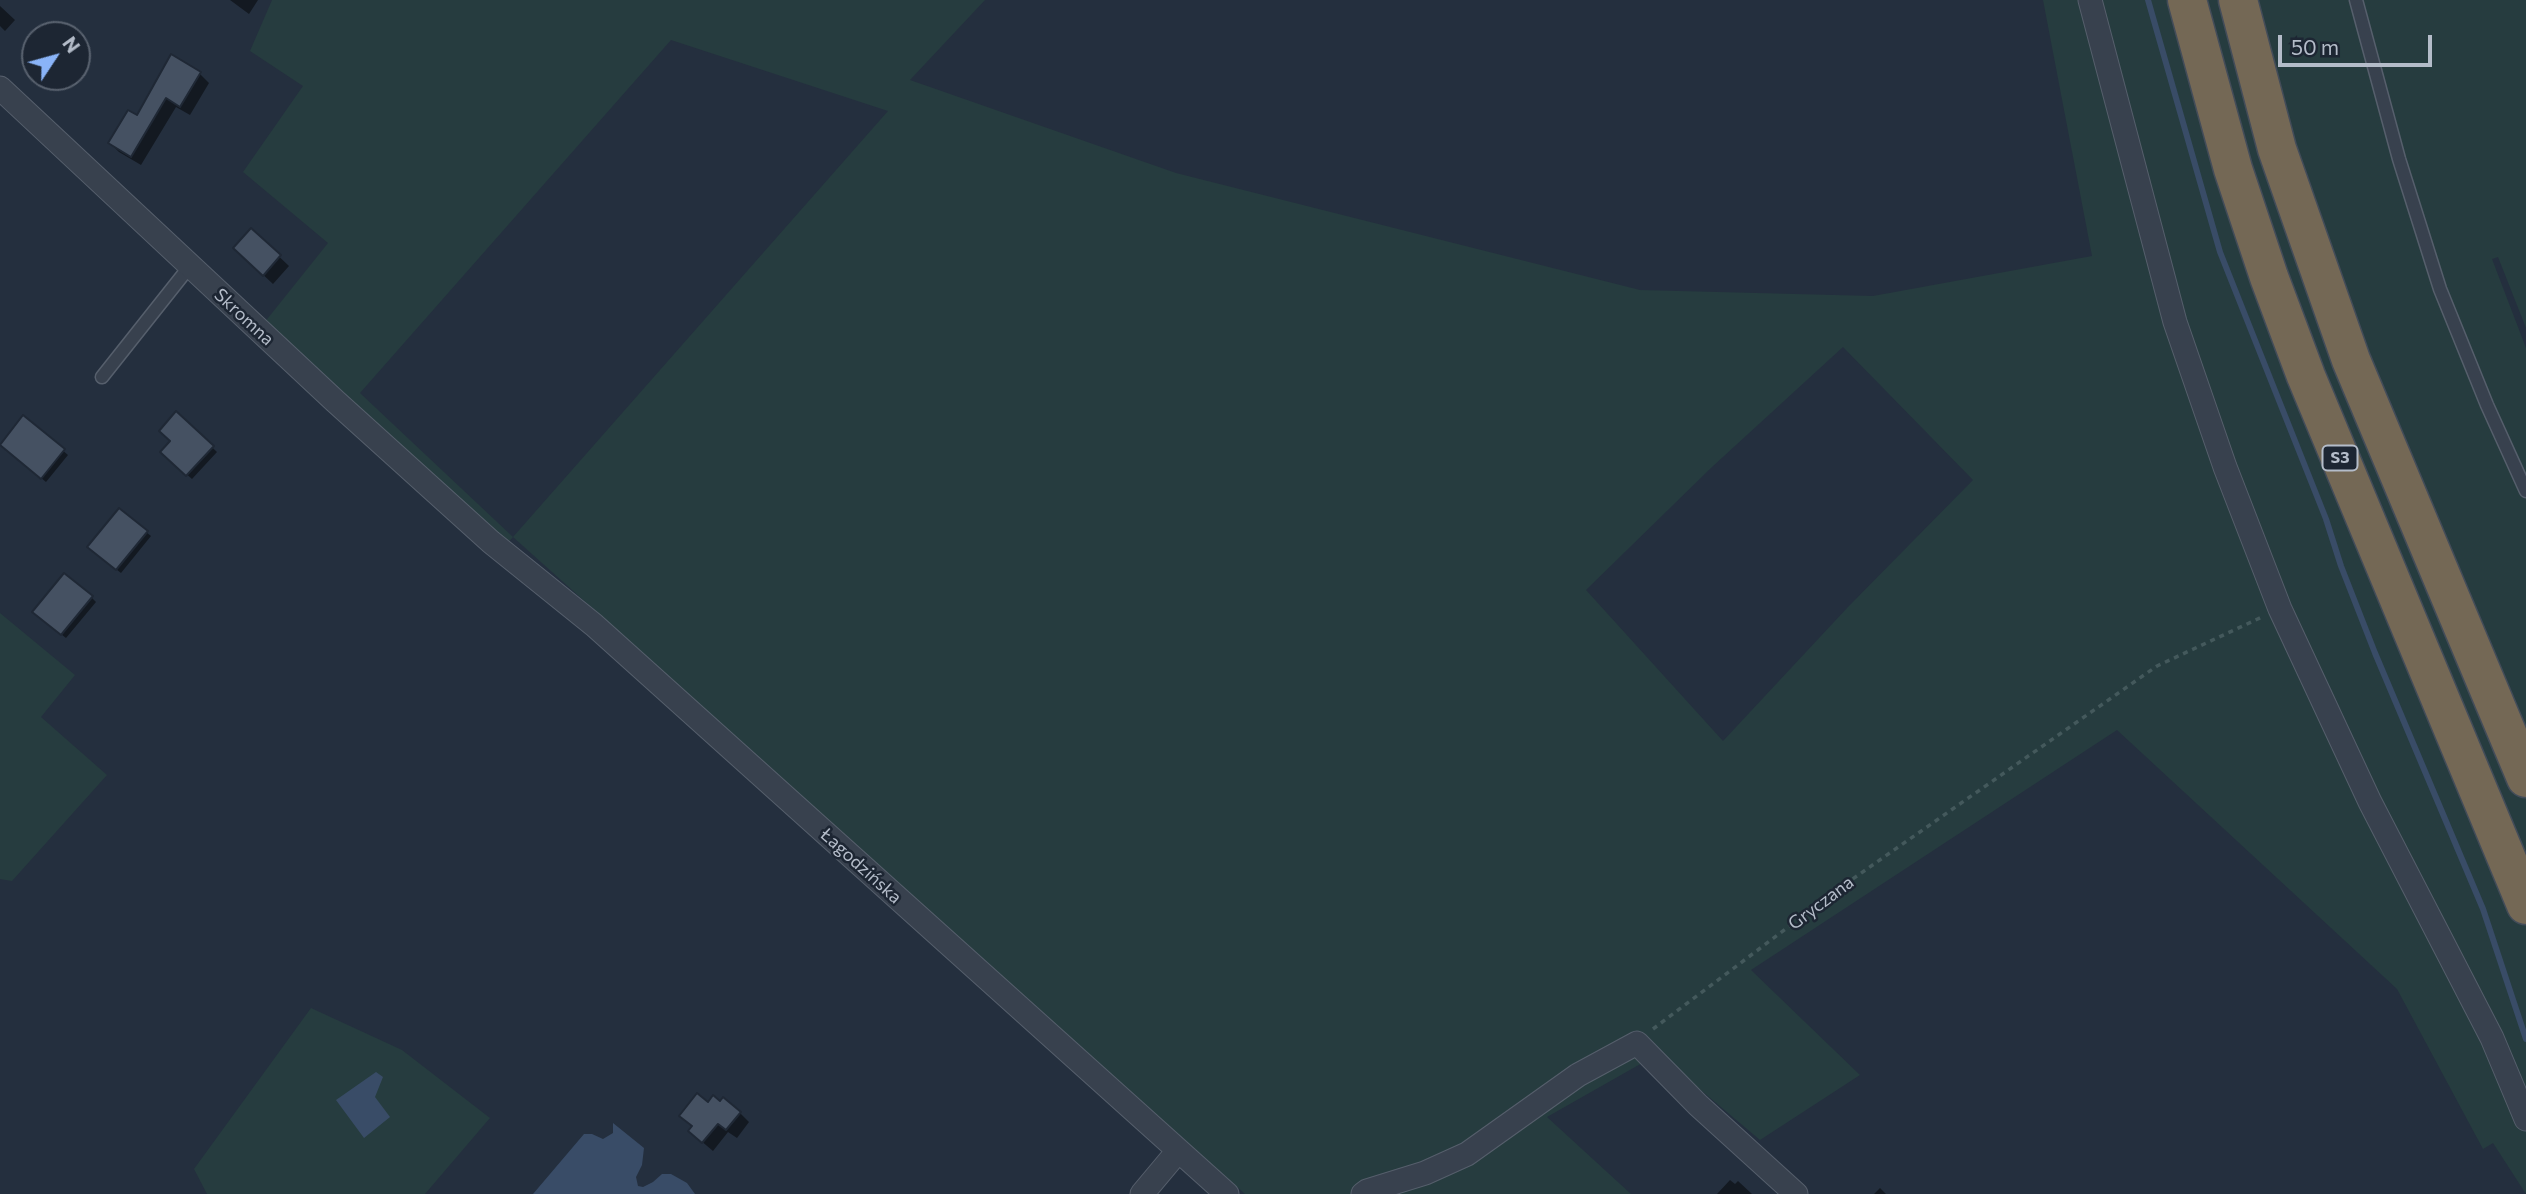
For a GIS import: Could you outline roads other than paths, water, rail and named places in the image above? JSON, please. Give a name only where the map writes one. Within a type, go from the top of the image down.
[{"type":"highway","name":"S3","points":[[2187,0],[2233,169],[2301,363],[2526,905]]},
{"type":"highway","name":"S3","points":[[2238,0],[2277,149],[2351,360],[2526,778]]},
{"type":"street","points":[[2090,0],[2175,321],[2225,467],[2280,609],[2370,802],[2492,1038],[2526,1119]]},
{"type":"street","name":"Skromna","points":[[0,88],[491,542]]},
{"type":"street","name":"Łagodzińska","points":[[491,542],[594,625],[1227,1194]]},
{"type":"street","points":[[1363,1194],[1425,1173],[1467,1154],[1578,1075],[1637,1043],[1698,1104],[1796,1194]]},
{"type":"street","points":[[1142,1194],[1178,1151]]},
{"type":"lane","points":[[2356,0],[2399,159],[2440,289],[2487,405],[2526,491]]},
{"type":"lane","points":[[102,377],[190,266]]},
{"type":"water","points":[[376,1072],[383,1077],[375,1097],[390,1117],[364,1138],[336,1100]]},
{"type":"water","points":[[613,1123],[644,1148],[642,1165],[636,1177],[638,1186],[643,1187],[653,1182],[662,1174],[671,1174],[687,1183],[695,1194],[533,1194],[584,1134],[603,1139],[613,1133]]},
{"type":"waterway","points":[[2148,0],[2220,252],[2326,519],[2375,653],[2483,909],[2526,1039]]}]
